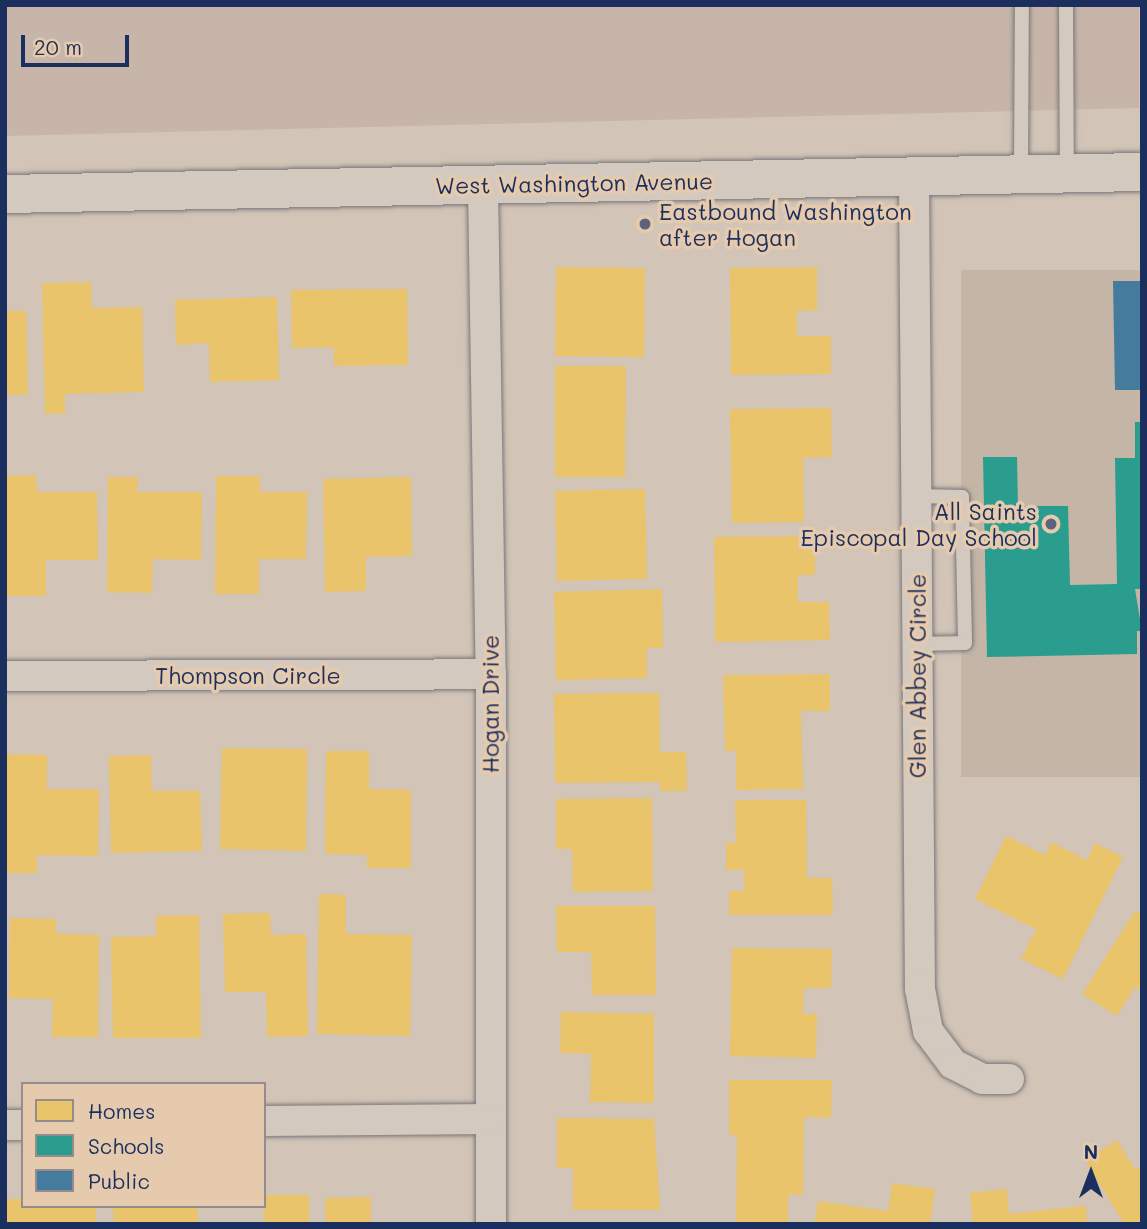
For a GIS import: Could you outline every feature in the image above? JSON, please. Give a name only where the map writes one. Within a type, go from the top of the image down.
[{"type":"main road","name":"West Washington Avenue","points":[[5,194],[1142,173]]},
{"type":"street","name":"Glen Abbey Circle","points":[[914,177],[919,989],[928,1031],[953,1064],[982,1079],[1009,1079]]},
{"type":"street","name":"Hogan Drive","points":[[483,185],[491,674],[491,1224]]},
{"type":"street","name":"Thompson Circle","points":[[5,676],[491,674]]},
{"type":"street","points":[[266,1121],[491,1119]]},
{"type":"lane","points":[[1021,174],[1022,5]]},
{"type":"lane","points":[[1066,5],[1068,173]]},
{"type":"lane","points":[[916,496],[962,497],[965,643],[917,644]]},
{"type":"shaded area","points":[[5,5],[1139,5],[1139,108],[5,136]]},
{"type":"shaded area","name":"All Saints Episcopal Day School","points":[[961,270],[1142,270],[1142,777],[961,777]]},
{"type":"building: Homes","points":[[556,267],[645,268],[644,357],[555,356]]},
{"type":"building: Homes","points":[[817,267],[817,310],[797,311],[797,336],[831,336],[831,374],[731,375],[730,268]]},
{"type":"building: Homes","points":[[91,282],[92,308],[142,307],[144,392],[65,394],[65,413],[45,414],[42,283]]},
{"type":"building: Homes","points":[[407,289],[408,365],[334,366],[334,347],[292,348],[291,290]]},
{"type":"building: Homes","points":[[277,297],[279,380],[210,382],[209,343],[176,345],[175,300]]},
{"type":"building: Homes","points":[[5,311],[26,311],[28,395],[5,395]]},
{"type":"building: Homes","points":[[555,366],[626,366],[625,477],[555,477]]},
{"type":"building: Homes","points":[[831,408],[832,457],[803,458],[804,522],[732,523],[730,409]]},
{"type":"building: Homes","points":[[36,475],[37,492],[97,492],[98,560],[46,560],[46,596],[5,596],[5,476]]},
{"type":"building: Homes","points":[[216,476],[260,476],[260,492],[307,492],[306,559],[259,559],[259,594],[215,594]]},
{"type":"building: Homes","points":[[108,477],[138,477],[137,492],[202,492],[201,560],[153,559],[152,593],[107,592]]},
{"type":"building: Homes","points":[[411,477],[412,556],[366,557],[366,591],[325,592],[323,479]]},
{"type":"building: Homes","points":[[645,489],[647,579],[557,581],[555,491]]},
{"type":"building: Homes","points":[[815,536],[815,575],[798,575],[798,602],[829,602],[830,640],[715,642],[714,537]]},
{"type":"building: Homes","points":[[662,589],[663,648],[647,648],[647,678],[556,680],[554,592]]},
{"type":"building: Homes","points":[[830,674],[830,711],[801,711],[803,789],[736,790],[736,751],[725,751],[723,675]]},
{"type":"building: Homes","points":[[659,693],[660,752],[686,752],[687,791],[660,791],[660,782],[555,783],[554,694]]},
{"type":"building: Homes","points":[[222,748],[307,749],[306,851],[220,849]]},
{"type":"building: Homes","points":[[326,751],[369,751],[369,789],[411,790],[411,868],[367,868],[367,855],[325,854]]},
{"type":"building: Homes","points":[[5,754],[47,755],[47,789],[99,789],[98,856],[37,855],[37,873],[5,873]]},
{"type":"building: Homes","points":[[151,755],[152,791],[200,791],[202,851],[111,853],[109,756]]},
{"type":"building: Homes","points":[[652,798],[653,891],[573,892],[572,849],[556,849],[556,799]]},
{"type":"building: Homes","points":[[735,800],[806,800],[807,878],[832,878],[833,915],[729,915],[729,891],[744,891],[744,870],[726,870],[726,843],[736,843]]},
{"type":"building: Homes","points":[[1006,836],[1045,855],[1051,842],[1087,860],[1095,843],[1123,857],[1063,979],[1021,959],[1036,929],[975,899]]},
{"type":"building: Homes","points":[[319,894],[346,895],[346,934],[412,935],[410,1036],[317,1034]]},
{"type":"building: Homes","points":[[556,906],[655,906],[656,995],[592,995],[591,952],[557,952]]},
{"type":"building: Homes","points":[[1135,911],[1142,915],[1142,991],[1135,987],[1117,1016],[1082,994]]},
{"type":"building: Homes","points":[[270,913],[271,935],[306,934],[308,1036],[267,1037],[266,992],[225,992],[223,914]]},
{"type":"building: Homes","points":[[199,915],[201,1038],[113,1038],[111,937],[156,936],[156,916]]},
{"type":"building: Homes","points":[[10,918],[56,919],[56,934],[99,935],[98,1037],[52,1037],[53,999],[9,998]]},
{"type":"building: Homes","points":[[732,948],[832,949],[831,988],[804,988],[803,1014],[817,1014],[816,1058],[730,1056]]},
{"type":"building: Homes","points":[[561,1012],[654,1014],[654,1103],[590,1102],[591,1054],[560,1053]]},
{"type":"building: Homes","points":[[729,1080],[832,1080],[831,1118],[804,1117],[803,1195],[788,1195],[788,1222],[736,1222],[737,1135],[729,1135]]},
{"type":"building: Homes","points":[[557,1118],[654,1119],[660,1210],[573,1210],[573,1168],[557,1168]]},
{"type":"building: Homes","points":[[1117,1140],[1135,1169],[1142,1165],[1142,1224],[1124,1224],[1085,1160]]},
{"type":"building: Homes","points":[[892,1183],[935,1189],[930,1224],[814,1224],[818,1201],[888,1211]]},
{"type":"building: Homes","points":[[1007,1189],[1009,1214],[1086,1206],[1087,1224],[973,1224],[970,1193]]},
{"type":"building: Homes","points":[[266,1195],[309,1195],[309,1224],[264,1224]]},
{"type":"building: Homes","points":[[371,1197],[371,1224],[326,1224],[325,1198]]},
{"type":"building: Homes","points":[[6,1199],[21,1199],[21,1208],[96,1208],[96,1224],[7,1224]]},
{"type":"building: Homes","points":[[113,1208],[198,1208],[198,1224],[114,1224]]},
{"type":"building: Schools","points":[[1135,422],[1142,422],[1142,589],[1135,589],[1142,631],[1137,631],[1137,654],[987,657],[983,457],[1017,457],[1018,506],[1068,506],[1070,585],[1117,584],[1115,458],[1135,458]]},
{"type":"building: Public","points":[[1113,281],[1142,281],[1142,390],[1115,390]]},
{"type":"place","name":"Eastbound Washington after Hogan","points":[[645,224]]},
{"type":"place","name":"All Saints Episcopal Day School","points":[[1051,524]]}]
